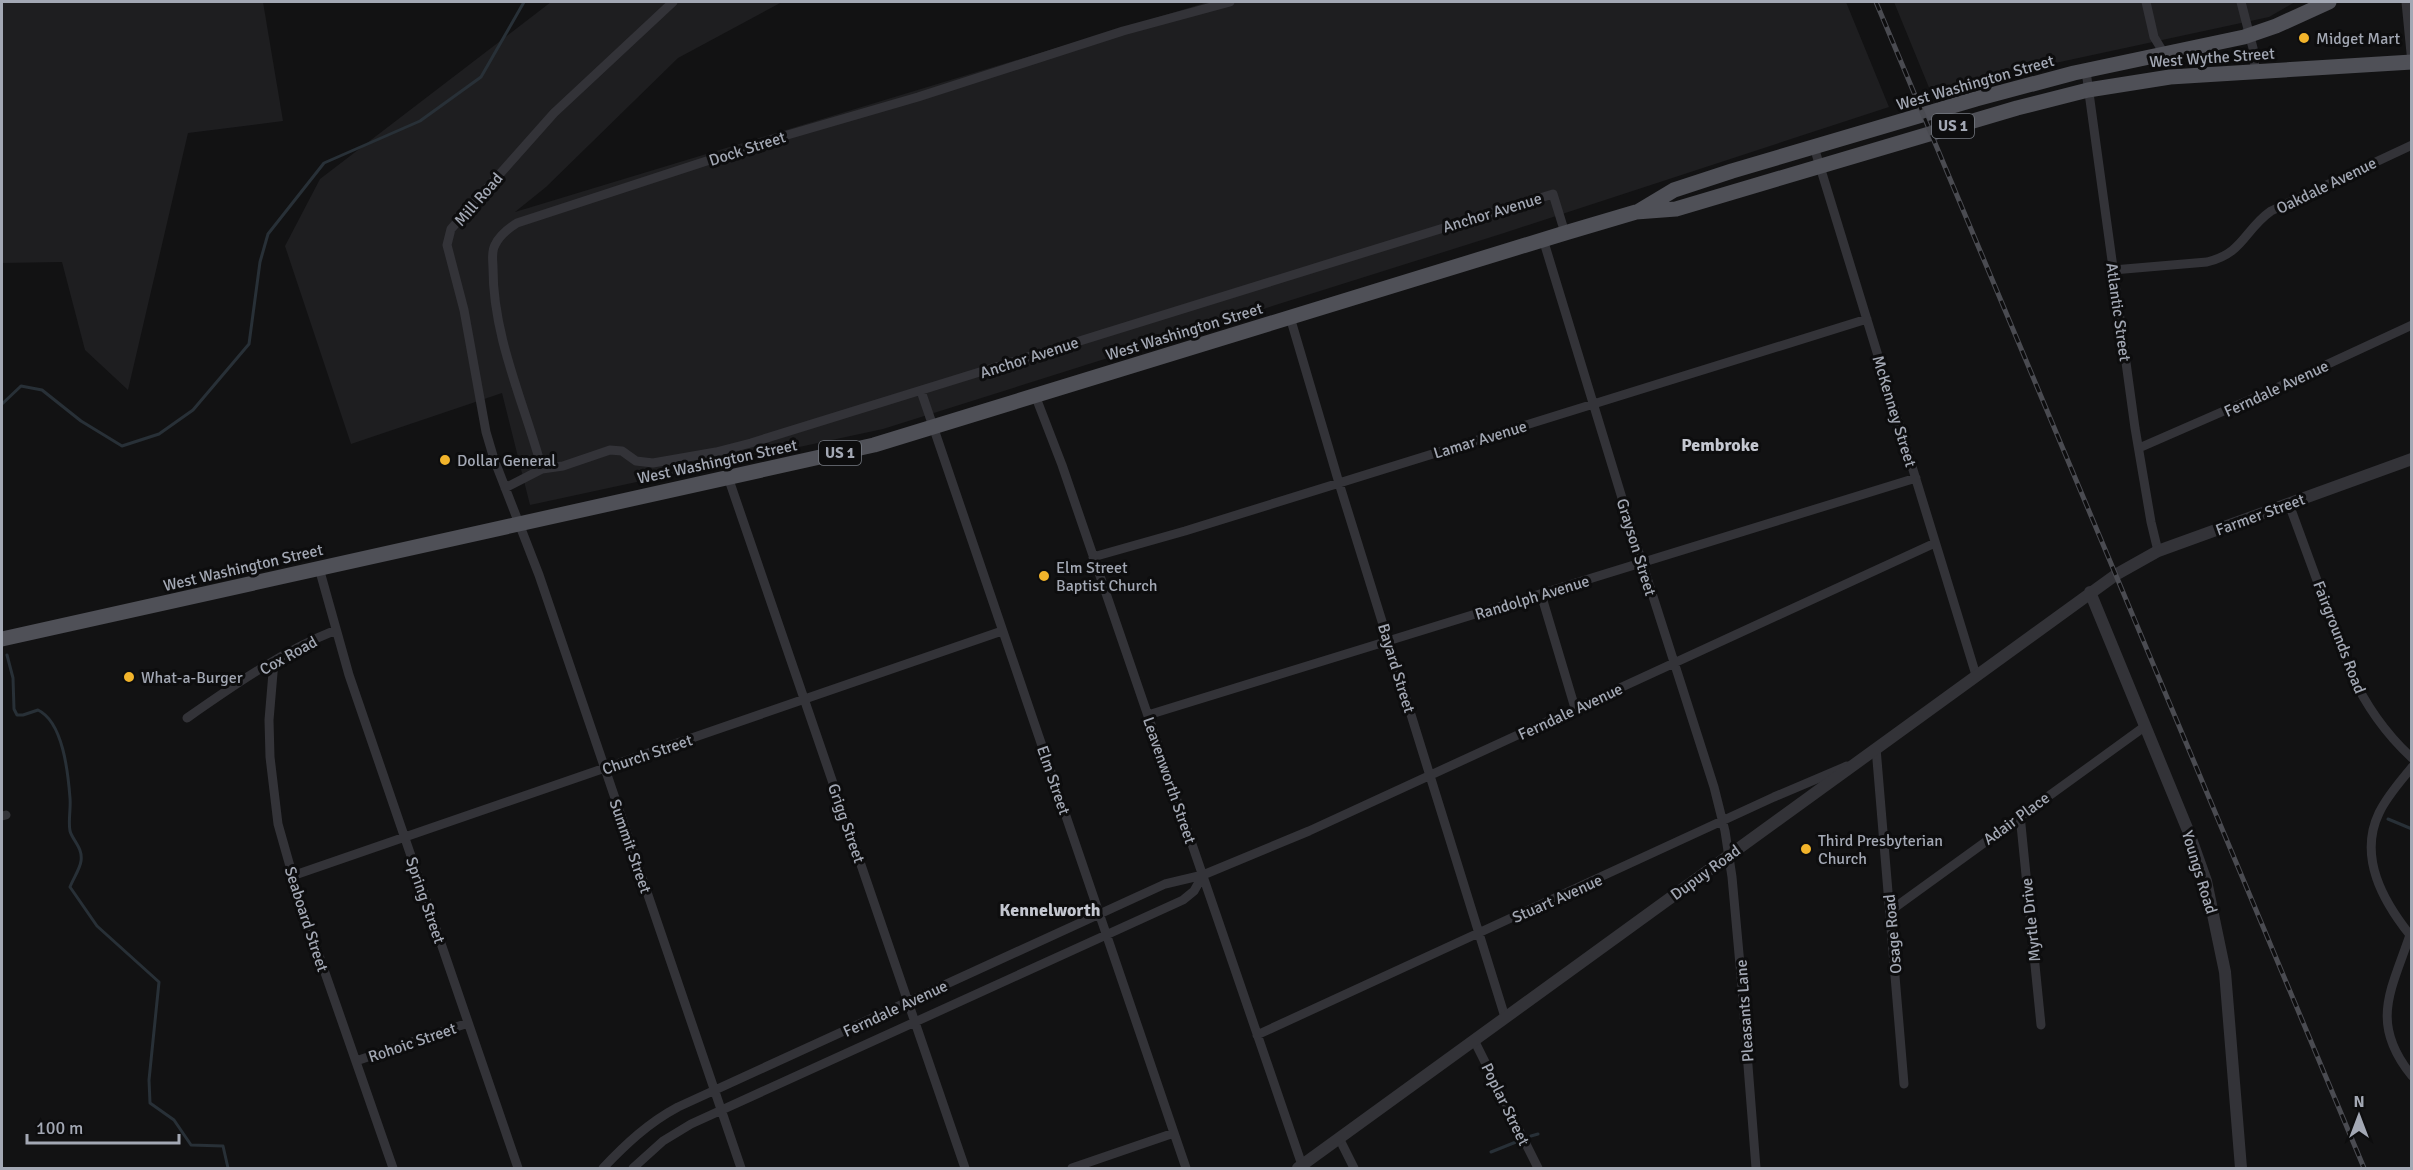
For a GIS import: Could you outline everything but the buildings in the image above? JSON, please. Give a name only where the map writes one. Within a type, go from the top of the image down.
[{"type":"main road","name":"West Washington Street","points":[[1636,212],[1674,190],[1814,147],[1976,99],[2086,71],[2250,35],[2329,2]]},
{"type":"main road","name":"West Wythe Street","points":[[2088,90],[2170,77],[2412,62]]},
{"type":"main road","name":"West Washington Street","points":[[2,639],[874,445],[1543,239],[1636,212],[1676,209],[2017,108],[2088,90]]},
{"type":"street","name":"Dock Street","points":[[542,469],[504,349],[495,303],[493,251],[496,243],[517,223],[777,138],[918,97],[1123,31],[1230,2]]},
{"type":"street","points":[[2145,2],[2152,32],[2164,55]]},
{"type":"street","points":[[2241,2],[2250,35],[2255,72]]},
{"type":"street","points":[[2406,2],[2412,62]]},
{"type":"street","name":"Mill Road","points":[[519,524],[486,432],[464,310],[447,245],[448,234],[548,119],[671,3]]},
{"type":"street","name":"Atlantic Street","points":[[2086,71],[2139,448],[2158,552]]},
{"type":"street","name":"Oakdale Avenue","points":[[2113,270],[2219,259],[2239,247],[2271,211],[2412,145]]},
{"type":"street","name":"McKenney Street","points":[[1814,147],[1976,675]]},
{"type":"street","name":"Anchor Avenue","points":[[506,488],[542,469],[562,466],[610,450],[622,451],[645,464],[716,452],[921,391],[1554,194],[1565,233]]},
{"type":"street","name":"Grayson Street","points":[[1543,239],[1723,821],[1729,854]]},
{"type":"street","name":"Bayard Street","points":[[1290,317],[1339,483],[1505,1017]]},
{"type":"street","name":"Lamar Avenue","points":[[1093,557],[1867,319]]},
{"type":"street","name":"Ferndale Avenue","points":[[2139,448],[2412,325]]},
{"type":"street","name":"Elm Street","points":[[921,391],[1186,1168]]},
{"type":"street","name":"Leavenworth Street","points":[[1035,395],[1062,465],[1203,875],[1300,1167]]},
{"type":"street","name":"Farmer Street","points":[[2113,577],[2158,552],[2412,459]]},
{"type":"street","name":"Grigg Street","points":[[728,477],[965,1168]]},
{"type":"street","name":"Randolph Avenue","points":[[1148,715],[1916,478]]},
{"type":"street","name":"Fairgrounds Road","points":[[2289,504],[2356,685],[2372,713],[2412,758]]},
{"type":"street","name":"Summit Street","points":[[519,524],[741,1168]]},
{"type":"street","name":"Ferndale Avenue","points":[[603,1168],[649,1124],[714,1090],[1165,884],[1203,875],[1309,831],[1935,543]]},
{"type":"street","name":"Cox Road","points":[[187,718],[274,661],[336,630],[319,568]]},
{"type":"street","name":"Dupuy Road","points":[[1300,1167],[2113,577]]},
{"type":"street","name":"Youngs Road","points":[[2090,592],[2196,850],[2218,931],[2226,983],[2241,1168]]},
{"type":"street","points":[[1541,594],[1575,708]]},
{"type":"street","name":"Spring Street","points":[[336,630],[349,675],[518,1168]]},
{"type":"street","name":"Church Street","points":[[292,876],[1002,631]]},
{"type":"street","name":"Seaboard Street","points":[[274,661],[269,720],[270,758],[278,824],[292,876],[393,1168]]},
{"type":"street","name":"Adair Place","points":[[1890,911],[2144,727]]},
{"type":"street","name":"Osage Road","points":[[1876,748],[1904,1084]]},
{"type":"street","name":"Stuart Avenue","points":[[1257,1035],[1857,761]]},
{"type":"street","points":[[2412,768],[2385,802],[2378,815],[2372,843],[2375,876],[2380,892],[2386,904],[2411,936],[2391,986],[2386,1008],[2391,1038],[2412,1076]]},
{"type":"street","name":"Myrtle Drive","points":[[2020,815],[2040,1025]]},
{"type":"street","name":"Pleasants Lane","points":[[1729,854],[1742,976],[1756,1168]]},
{"type":"street","name":"Ferndale Avenue","points":[[633,1168],[677,1132],[1183,900],[1194,891],[1203,875]]},
{"type":"street","name":"Rohoic Street","points":[[356,1061],[468,1023]]},
{"type":"street","name":"Poplar Street","points":[[1474,1040],[1538,1168]]},
{"type":"street","points":[[1072,1168],[1174,1133]]},
{"type":"street","points":[[1339,1138],[1354,1168]]},
{"type":"shaded area","points":[[2,2],[263,2],[283,121],[188,133],[128,390],[85,350],[62,262],[2,263]]},
{"type":"shaded area","points":[[551,2],[782,2],[678,58],[546,187],[515,212],[1208,2],[1846,2],[1889,107],[1504,233],[883,429],[530,505],[502,393],[351,444],[285,246],[320,179]]},
{"type":"shaded area","points":[[1894,2],[2295,2],[2269,17],[1930,90]]},
{"type":"waterway","points":[[2,404],[21,386],[42,390],[81,421],[122,446],[159,434],[193,410],[249,344],[260,262],[268,234],[324,163],[420,121],[481,77],[524,2]]},
{"type":"waterway","points":[[7,655],[13,678],[14,709],[17,715],[38,710],[53,725],[63,749],[69,787],[70,831],[81,856],[70,887],[97,926],[159,982],[149,1080],[150,1103],[174,1120],[191,1145],[223,1146],[228,1168]]},
{"type":"waterway","points":[[2388,819],[2412,829]]},
{"type":"waterway","points":[[1531,1136],[1538,1134]]},
{"type":"waterway","points":[[1491,1152],[1516,1142]]},
{"type":"railway","points":[[1876,2],[2364,1168]]},
{"type":"place","name":"Midget Mart","points":[[2304,38]]},
{"type":"place","name":"Dollar General","points":[[445,460]]},
{"type":"place","name":"Elm Street Baptist Church","points":[[1044,576]]},
{"type":"place","name":"What-a-Burger","points":[[129,677]]},
{"type":"place","name":"Third Presbyterian Church","points":[[1806,849]]},
{"type":"district","name":"Pembroke","points":[[1720,445]]},
{"type":"district","name":"Kennelworth","points":[[1050,910]]}]
